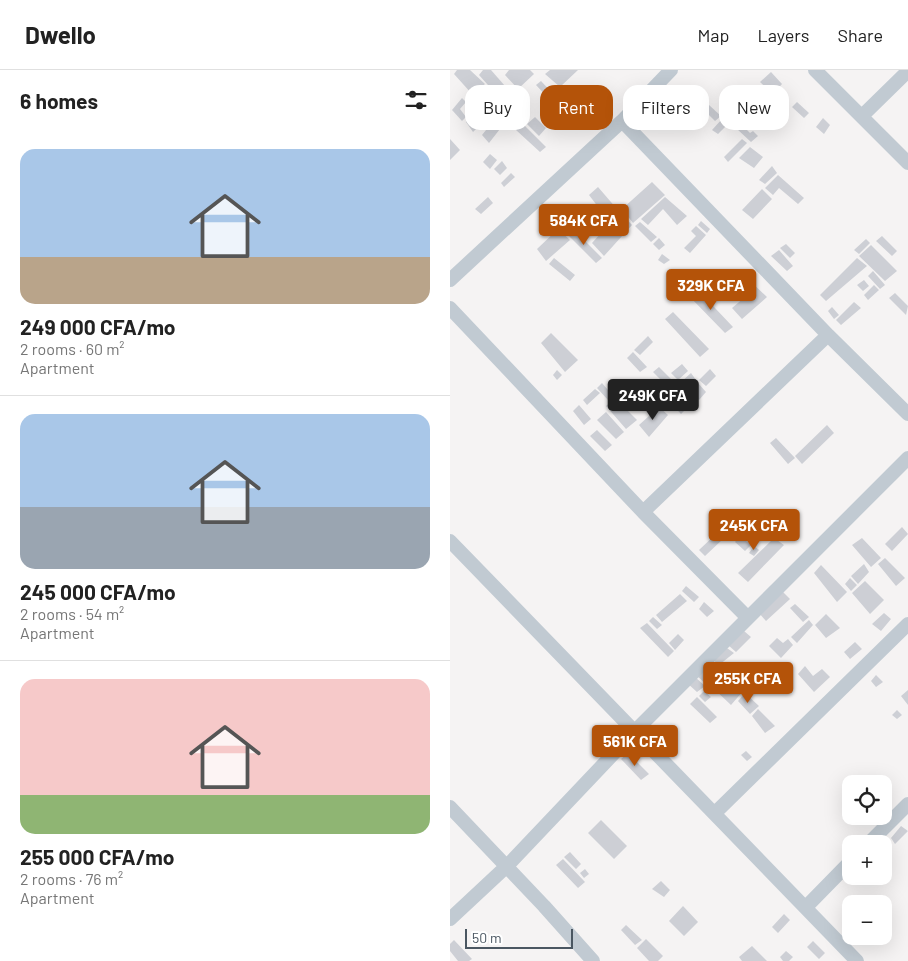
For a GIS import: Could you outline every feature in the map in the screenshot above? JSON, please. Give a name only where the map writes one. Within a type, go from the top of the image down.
[{"type":"street","points":[[450,280],[622,120],[671,70]]},
{"type":"street","points":[[815,70],[908,163]]},
{"type":"street","points":[[862,116],[908,71]]},
{"type":"street","points":[[622,120],[828,335],[908,414]]},
{"type":"street","points":[[450,308],[643,512],[748,618]]},
{"type":"street","points":[[643,512],[828,335]]},
{"type":"street","points":[[450,919],[507,866],[635,731],[908,458]]},
{"type":"street","points":[[450,541],[857,961]]},
{"type":"street","points":[[715,813],[908,624]]},
{"type":"street","points":[[877,835],[908,804]]},
{"type":"street","points":[[450,807],[507,866],[593,961]]},
{"type":"street","points":[[806,907],[842,870]]},
{"type":"building","points":[[457,70],[470,70],[485,84],[465,86],[454,74]]},
{"type":"building","points":[[483,70],[491,70],[504,85],[488,85],[479,75]]},
{"type":"building","points":[[509,70],[530,70],[534,74],[522,85],[514,85],[505,75]]},
{"type":"building","points":[[550,70],[578,70],[562,85],[558,85],[545,74]]},
{"type":"building","points":[[771,72],[782,84],[763,85],[760,82]]},
{"type":"building","points":[[541,81],[545,85],[540,85],[540,89],[536,85]]},
{"type":"building","points":[[462,98],[465,101],[460,109],[465,116],[462,121],[452,110]]},
{"type":"building","points":[[797,102],[809,113],[804,118],[792,107]]},
{"type":"building","points":[[709,105],[719,114],[719,118],[715,121],[709,115]]},
{"type":"building","points":[[535,117],[540,122],[540,130],[544,130],[539,136],[530,127],[530,121]]},
{"type":"building","points":[[823,118],[830,125],[824,134],[816,127]]},
{"type":"building","points":[[719,122],[719,130],[722,130],[718,134],[712,130]]},
{"type":"building","points":[[486,130],[499,130],[489,143],[482,135]]},
{"type":"building","points":[[516,130],[529,130],[546,147],[540,152]]},
{"type":"building","points":[[738,130],[747,130],[750,133],[753,131],[758,136],[751,142]]},
{"type":"building","points":[[450,139],[460,150],[450,160]]},
{"type":"building","points":[[742,139],[747,143],[728,162],[724,157]]},
{"type":"building","points":[[750,147],[763,157],[754,168],[739,158]]},
{"type":"building","points":[[490,154],[497,160],[490,169],[483,162]]},
{"type":"building","points":[[502,161],[507,168],[500,175],[494,169]]},
{"type":"building","points":[[772,166],[777,173],[765,184],[759,180]]},
{"type":"building","points":[[511,173],[515,177],[504,187],[501,183]]},
{"type":"building","points":[[778,175],[804,198],[798,204],[779,188],[773,195],[765,188]]},
{"type":"building","points":[[652,182],[665,195],[633,223],[622,209]]},
{"type":"building","points":[[598,187],[617,209],[608,220],[589,195]]},
{"type":"building","points":[[762,189],[772,199],[753,219],[742,210]]},
{"type":"building","points":[[488,197],[493,203],[481,214],[475,209]]},
{"type":"building","points":[[665,197],[687,216],[677,225],[663,209],[648,225],[641,219]]},
{"type":"building","points":[[576,206],[592,222],[583,232],[567,217]]},
{"type":"building","points":[[620,212],[632,225],[604,256],[592,243]]},
{"type":"building","points":[[701,221],[710,229],[707,233],[698,225]]},
{"type":"building","points":[[640,222],[657,237],[651,242],[635,226]]},
{"type":"building","points":[[696,226],[706,235],[690,253],[684,248],[696,236],[691,231]]},
{"type":"building","points":[[558,229],[570,240],[546,261],[537,249]]},
{"type":"building","points":[[573,229],[602,258],[596,263],[567,234]]},
{"type":"building","points":[[882,236],[897,251],[892,256],[876,241]]},
{"type":"building","points":[[659,238],[665,245],[659,250],[653,244]]},
{"type":"building","points":[[866,239],[870,243],[859,254],[854,250]]},
{"type":"building","points":[[786,244],[795,253],[790,258],[780,248]]},
{"type":"building","points":[[871,245],[897,271],[885,281],[859,256]]},
{"type":"building","points":[[779,250],[793,266],[787,271],[771,256]]},
{"type":"building","points":[[662,254],[670,260],[664,264],[658,260]]},
{"type":"building","points":[[554,258],[575,275],[570,281],[549,264]]},
{"type":"building","points":[[857,258],[867,266],[826,301],[820,295]]},
{"type":"building","points":[[873,271],[885,285],[880,289],[868,276]]},
{"type":"building","points":[[749,280],[767,297],[742,319],[732,308],[745,297],[739,291]]},
{"type":"building","points":[[864,280],[869,286],[863,291],[857,285]]},
{"type":"building","points":[[874,285],[879,290],[868,300],[864,295]]},
{"type":"building","points":[[697,289],[733,327],[725,333],[689,296]]},
{"type":"building","points":[[895,293],[908,306],[906,315],[889,298]]},
{"type":"building","points":[[854,302],[861,308],[841,325],[836,320]]},
{"type":"building","points":[[832,307],[839,315],[834,319],[828,311]]},
{"type":"building","points":[[673,312],[709,349],[700,357],[665,319]]},
{"type":"building","points":[[551,333],[578,360],[565,372],[541,343]]},
{"type":"building","points":[[648,336],[653,342],[640,355],[634,350]]},
{"type":"building","points":[[633,352],[647,367],[640,372],[627,358]]},
{"type":"building","points":[[682,364],[688,371],[678,380],[671,373]]},
{"type":"building","points":[[659,367],[674,382],[668,387],[653,372]]},
{"type":"building","points":[[710,369],[716,376],[706,386],[699,380]]},
{"type":"building","points":[[557,370],[562,375],[557,380],[553,375]]},
{"type":"building","points":[[691,373],[696,380],[687,388],[681,382]]},
{"type":"building","points":[[602,383],[613,396],[608,400],[597,388]]},
{"type":"building","points":[[698,383],[706,392],[699,400],[688,391]]},
{"type":"building","points":[[676,384],[685,393],[679,397],[670,389]]},
{"type":"building","points":[[595,389],[600,393],[587,405],[583,400]]},
{"type":"building","points":[[675,397],[686,409],[681,414],[670,402]]},
{"type":"building","points":[[615,398],[637,420],[626,429],[606,406]]},
{"type":"building","points":[[579,405],[591,419],[584,425],[573,411]]},
{"type":"building","points":[[659,407],[668,415],[649,437],[639,425]]},
{"type":"building","points":[[606,412],[624,432],[616,439],[597,420]]},
{"type":"building","points":[[827,425],[834,433],[802,464],[795,456]]},
{"type":"building","points":[[597,430],[612,445],[605,451],[590,436]]},
{"type":"building","points":[[776,438],[795,458],[788,464],[770,443]]},
{"type":"building","points":[[902,527],[908,534],[892,551],[885,544]]},
{"type":"building","points":[[717,533],[723,539],[705,556],[699,550]]},
{"type":"building","points":[[740,536],[751,545],[745,551],[735,542]]},
{"type":"building","points":[[774,538],[784,545],[748,582],[738,573]]},
{"type":"building","points":[[862,538],[881,558],[871,567],[852,545]]},
{"type":"building","points":[[754,546],[759,550],[754,556],[749,553]]},
{"type":"building","points":[[885,558],[905,578],[896,586],[878,564]]},
{"type":"building","points":[[864,564],[869,572],[858,584],[851,576]]},
{"type":"building","points":[[821,565],[847,592],[837,602],[814,573]]},
{"type":"building","points":[[850,578],[857,585],[851,591],[845,584]]},
{"type":"building","points":[[865,581],[884,600],[870,614],[852,593]]},
{"type":"building","points":[[686,586],[699,597],[694,602],[682,591]]},
{"type":"building","points":[[782,591],[790,599],[766,621],[759,613]]},
{"type":"building","points":[[680,594],[687,601],[662,622],[656,615]]},
{"type":"building","points":[[704,602],[714,611],[707,617],[699,609]]},
{"type":"building","points":[[795,604],[809,617],[803,622],[790,608]]},
{"type":"building","points":[[884,613],[891,619],[881,631],[872,624]]},
{"type":"building","points":[[826,614],[840,628],[826,638],[815,625]]},
{"type":"building","points":[[653,617],[662,625],[657,629],[649,621]]},
{"type":"building","points":[[809,620],[813,625],[797,643],[791,637]]},
{"type":"building","points":[[647,623],[674,651],[668,657],[640,628]]},
{"type":"building","points":[[744,631],[751,637],[736,652],[728,645]]},
{"type":"building","points":[[678,634],[684,640],[675,650],[669,643]]},
{"type":"building","points":[[777,638],[783,643],[788,639],[793,645],[781,658],[769,646]]},
{"type":"building","points":[[855,642],[862,649],[850,659],[844,652]]},
{"type":"building","points":[[724,646],[734,653],[719,665],[712,659]]},
{"type":"building","points":[[805,666],[813,676],[822,669],[830,677],[814,692],[798,674]]},
{"type":"building","points":[[703,667],[715,678],[706,684],[696,675]]},
{"type":"building","points":[[724,674],[744,690],[731,705],[712,687]]},
{"type":"building","points":[[876,675],[883,682],[876,687],[871,681]]},
{"type":"building","points":[[694,676],[705,686],[697,692],[687,683]]},
{"type":"building","points":[[908,690],[908,705],[901,696]]},
{"type":"building","points":[[704,691],[711,697],[705,702],[699,696]]},
{"type":"building","points":[[745,693],[759,706],[750,714],[738,701]]},
{"type":"building","points":[[697,697],[717,717],[710,723],[690,704]]},
{"type":"building","points":[[758,709],[775,726],[765,733],[752,716]]},
{"type":"building","points":[[897,710],[902,715],[897,719],[892,715]]},
{"type":"building","points":[[746,751],[752,757],[747,761],[741,755]]},
{"type":"building","points":[[628,753],[649,774],[641,780],[621,759]]},
{"type":"building","points":[[601,820],[627,846],[614,859],[588,833]]},
{"type":"building","points":[[901,826],[908,831],[895,844],[892,837]]},
{"type":"building","points":[[570,852],[581,864],[576,869],[564,857]]},
{"type":"building","points":[[563,859],[585,882],[578,888],[556,865]]},
{"type":"building","points":[[585,869],[589,874],[584,878],[580,873]]},
{"type":"building","points":[[661,881],[670,890],[664,897],[652,889]]},
{"type":"building","points":[[683,906],[698,922],[684,936],[669,921]]},
{"type":"building","points":[[784,914],[790,920],[778,933],[772,927]]},
{"type":"building","points":[[626,925],[642,940],[635,945],[621,930]]},
{"type":"building","points":[[646,939],[663,956],[658,961],[649,961],[637,948]]},
{"type":"building","points":[[454,940],[472,959],[469,961],[458,961],[450,951],[450,944]]},
{"type":"building","points":[[813,941],[825,953],[819,959],[807,947]]},
{"type":"building","points":[[752,946],[767,961],[742,961],[739,957]]},
{"type":"building","points":[[786,951],[793,957],[789,961],[783,961],[780,957]]}]
